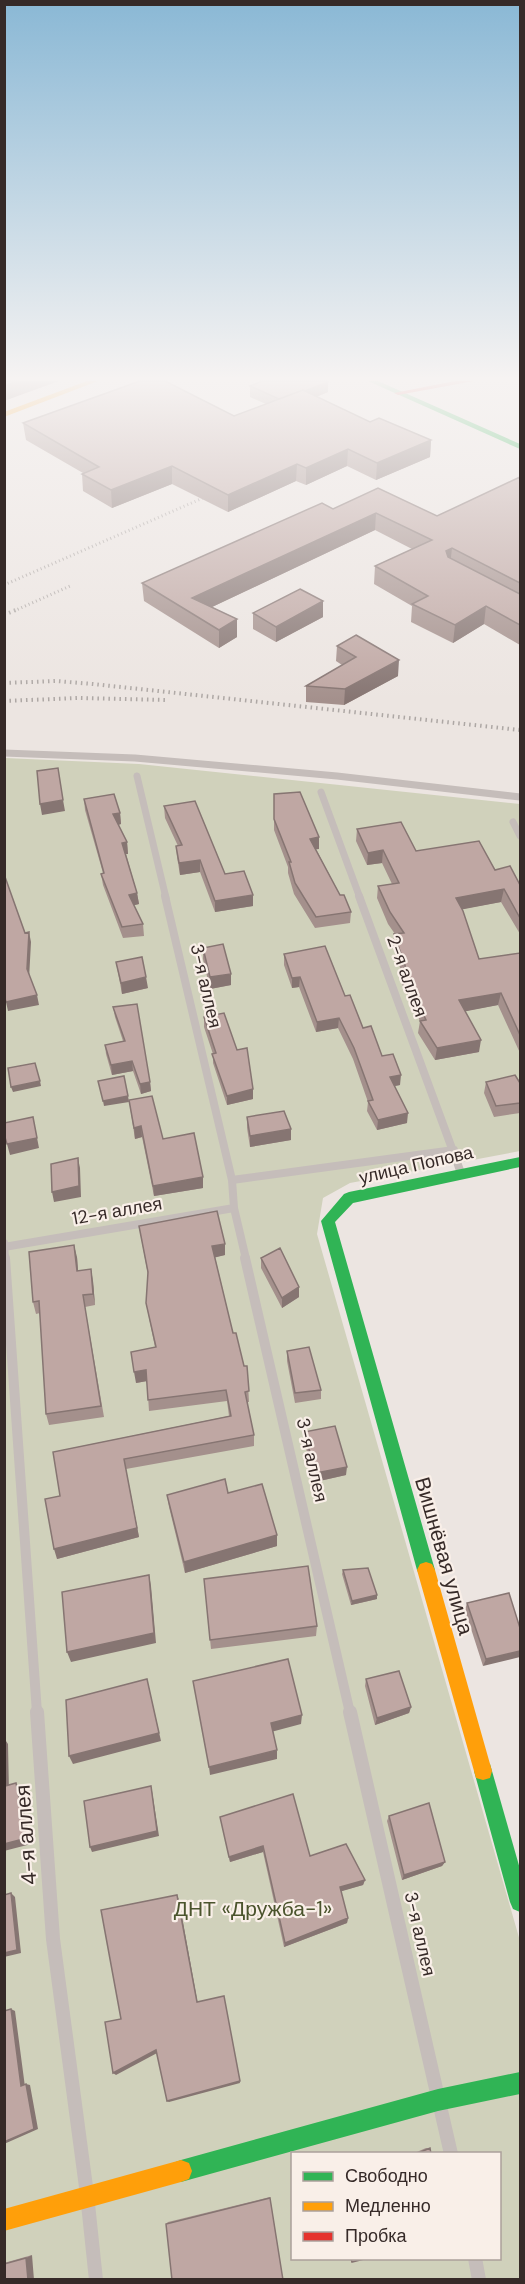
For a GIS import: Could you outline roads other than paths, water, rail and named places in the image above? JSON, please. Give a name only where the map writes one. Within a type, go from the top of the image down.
[{"type":"street","name":"улица Попова","points":[[328,1221],[349,1198],[520,1161]]},
{"type":"street","name":"Вишнёвая улица","points":[[328,1221],[520,1902]]},
{"type":"street","points":[[4,2220],[438,2100],[520,2083]]},
{"type":"lane","points":[[4,753],[135,758],[337,776],[520,797]]},
{"type":"lane","name":"3-я аллея","points":[[137,776],[232,1180],[234,1208],[451,2152]]},
{"type":"lane","name":"2-я аллея","points":[[321,792],[461,1173]]},
{"type":"lane","points":[[513,822],[520,836]]},
{"type":"lane","points":[[232,1180],[454,1150]]},
{"type":"lane","name":"12-я аллея","points":[[5,1245],[234,1208]]},
{"type":"lane","name":"4-я аллея","points":[[5,1245],[53,1939],[88,2197],[96,2280]]},
{"type":"lane","points":[[475,2260],[479,2280]]},
{"type":"railway","points":[[4,585],[219,491]]},
{"type":"railway","points":[[14,611],[70,586]]},
{"type":"railway","points":[[4,615],[18,609]]},
{"type":"railway","points":[[4,683],[56,681],[93,684],[520,730]]},
{"type":"railway","points":[[4,701],[78,698],[166,700]]},
{"type":"park label","name":"ДНТ «Дружба-1»","points":[[253,1909]]}]
